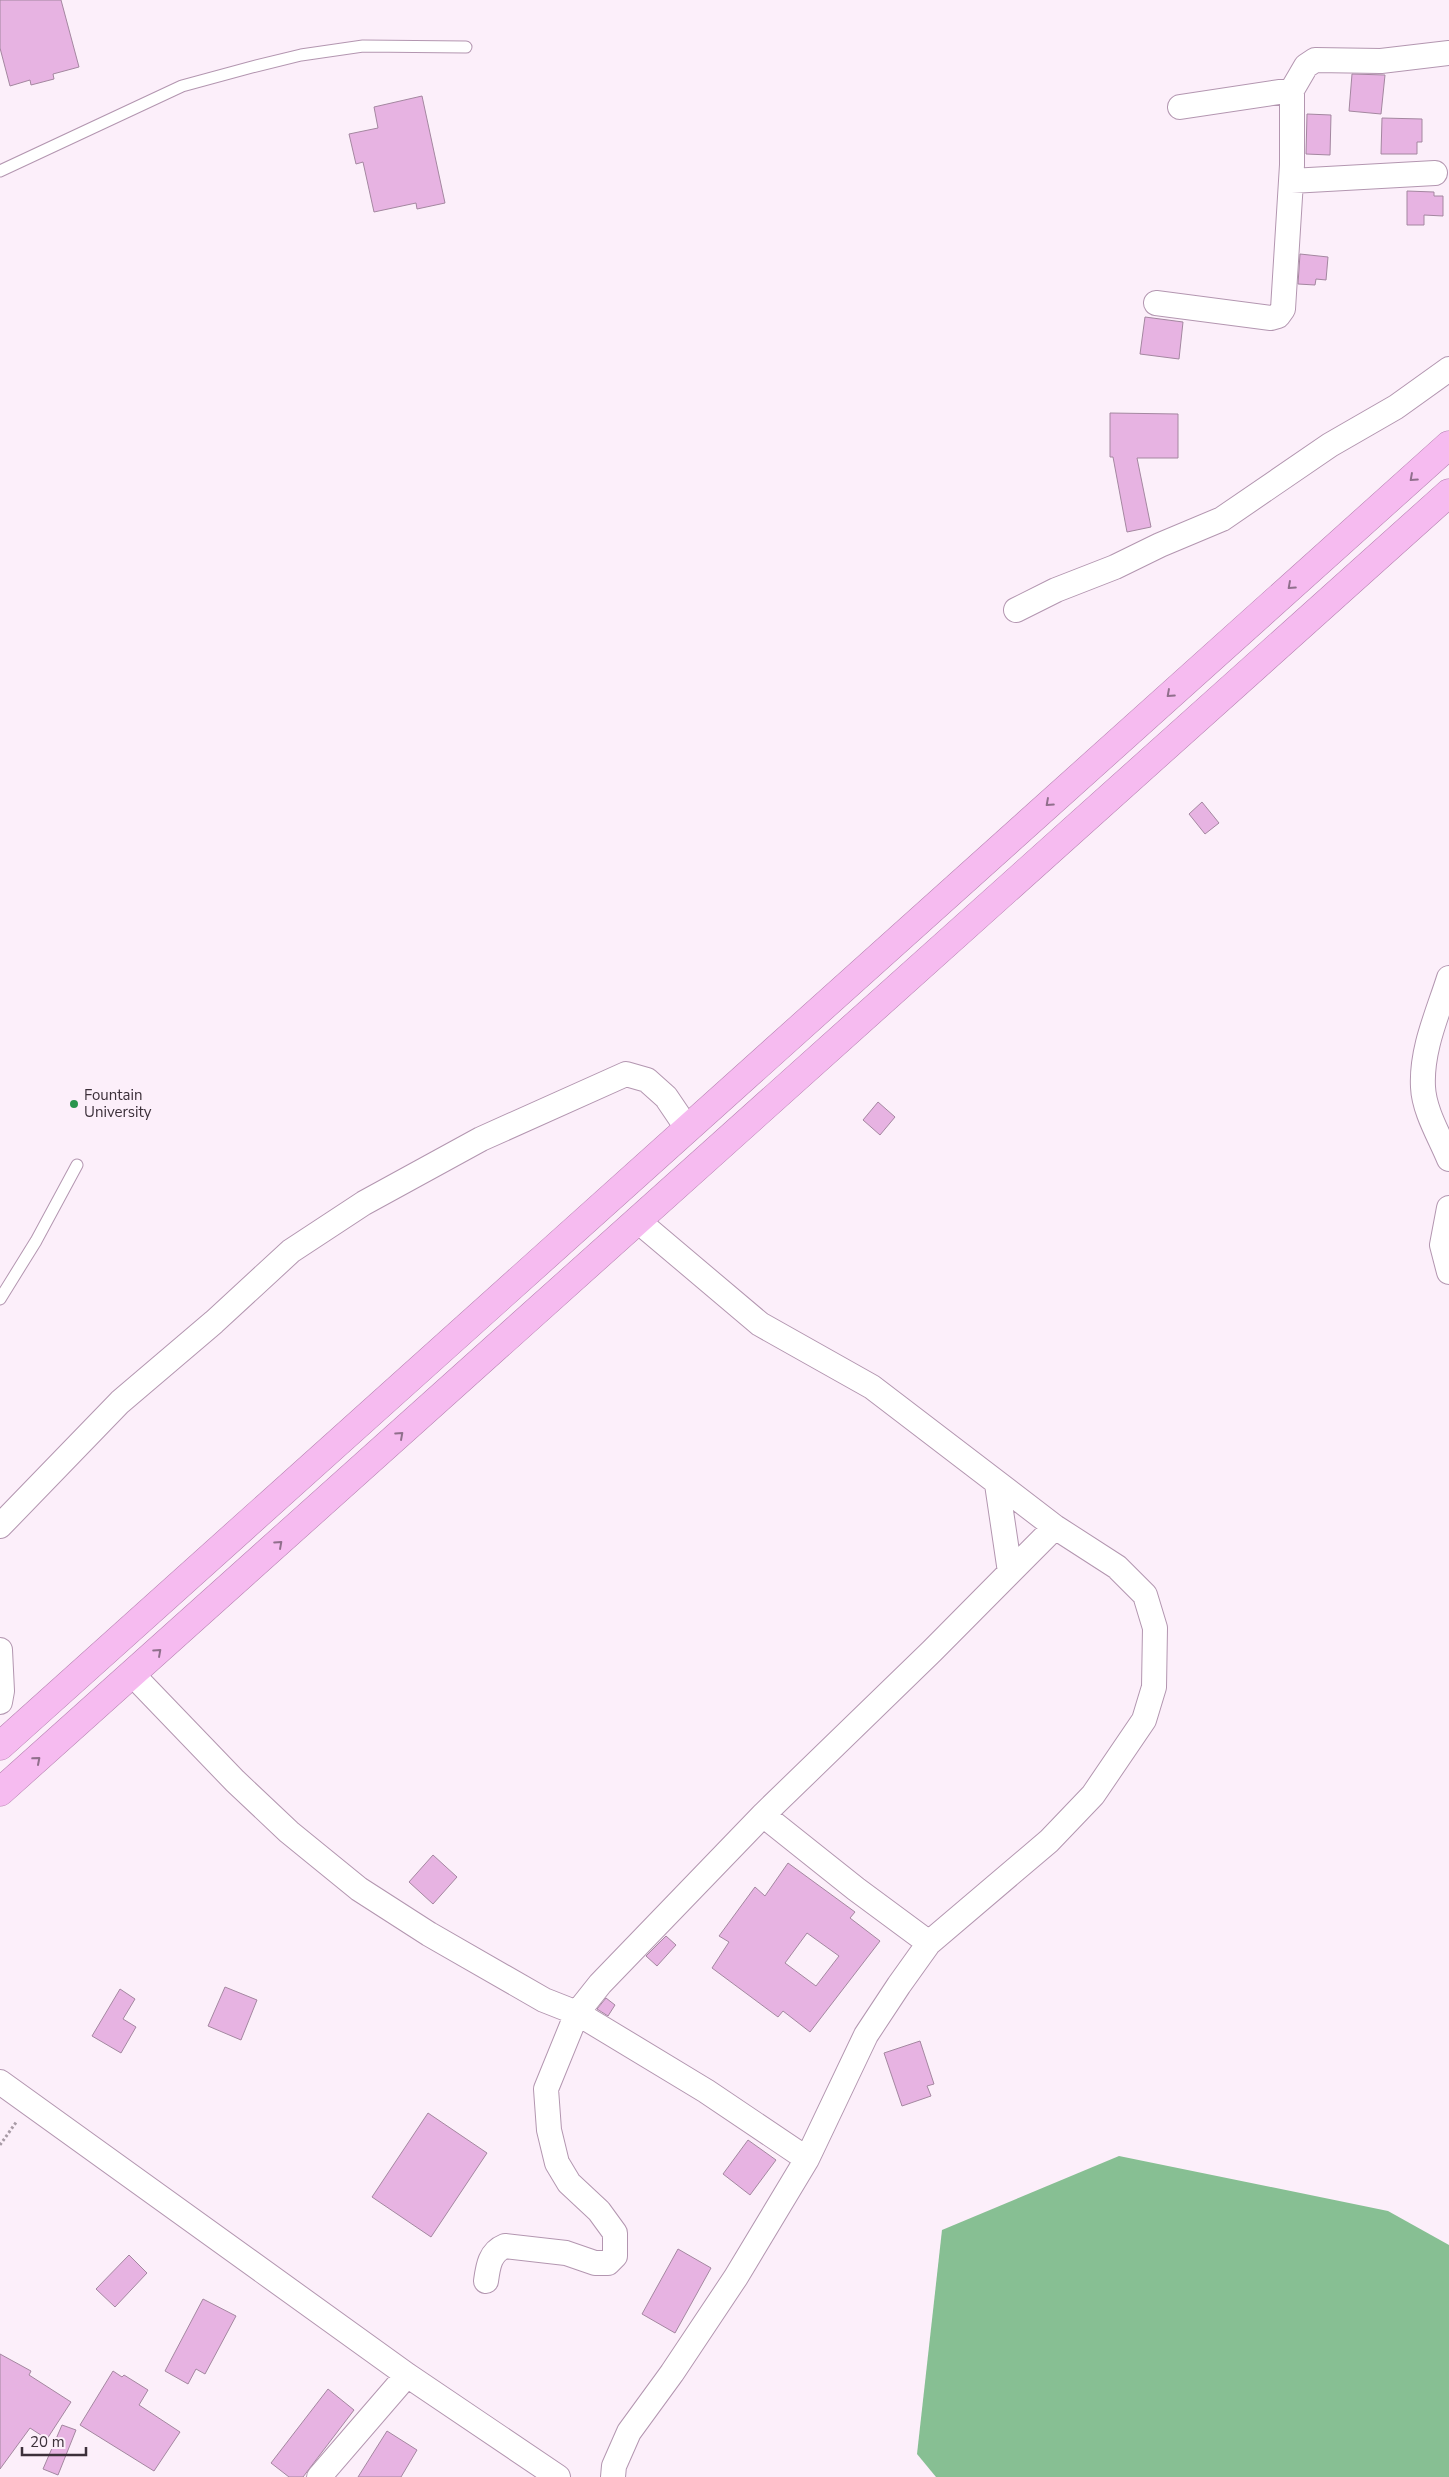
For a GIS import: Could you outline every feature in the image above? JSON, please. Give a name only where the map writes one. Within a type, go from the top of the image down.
[{"type":"highway","points":[[0,1746],[1449,445]]},
{"type":"highway","points":[[0,1792],[133,1675],[1448,495]]},
{"type":"street","points":[[1156,303],[1271,318],[1278,316],[1283,309],[1291,182],[1292,90],[1306,66],[1315,60],[1381,61],[1449,53]]},
{"type":"street","points":[[1180,107],[1292,90]]},
{"type":"street","points":[[1291,182],[1435,173]]},
{"type":"street","points":[[1016,610],[1056,590],[1115,567],[1160,545],[1222,519],[1330,445],[1396,407],[1449,369]]},
{"type":"street","points":[[1449,978],[1424,1055],[1423,1088],[1429,1112],[1449,1159]]},
{"type":"street","points":[[0,1526],[120,1402],[214,1322],[291,1250],[364,1203],[482,1139],[626,1074],[647,1080],[666,1097],[687,1128]]},
{"type":"street","points":[[1449,1208],[1442,1245],[1449,1272]]},
{"type":"street","points":[[613,2477],[614,2466],[629,2432],[672,2373],[736,2277],[807,2159],[866,2035],[929,1943],[1049,1841],[1093,1795],[1144,1720],[1154,1688],[1155,1628],[1145,1595],[1117,1567],[1055,1528],[872,1387],[760,1324],[638,1221]]},
{"type":"street","points":[[997,1484],[1010,1572]]},
{"type":"street","points":[[486,2281],[488,2263],[498,2249],[506,2246],[566,2253],[595,2263],[608,2263],[615,2256],[615,2233],[599,2211],[569,2183],[557,2162],[550,2130],[546,2089],[577,2013],[600,1984],[763,1815],[1055,1528]]},
{"type":"street","points":[[0,1650],[2,1691],[0,1702]]},
{"type":"street","points":[[133,1675],[235,1781],[289,1832],[359,1889],[429,1934],[544,2000],[577,2013],[706,2091],[807,2159]]},
{"type":"street","points":[[763,1815],[856,1890],[929,1943]]},
{"type":"street","points":[[0,2082],[407,2375],[558,2477]]},
{"type":"street","points":[[319,2477],[407,2375]]},
{"type":"lane","points":[[0,171],[182,86],[252,67],[301,55],[363,46],[466,47]]},
{"type":"lane","points":[[0,1299],[36,1242],[78,1165]]},
{"type":"path","points":[[0,2145],[28,2104]]},
{"type":"green space","points":[[1119,2156],[1388,2211],[1449,2245],[1449,2477],[936,2477],[917,2454],[942,2230]]},
{"type":"building","points":[[0,0],[61,0],[79,67],[53,74],[54,79],[31,85],[30,80],[10,86],[0,48]]},
{"type":"building","points":[[1352,74],[1385,75],[1381,114],[1349,111]]},
{"type":"building","points":[[422,96],[445,203],[417,209],[416,203],[374,212],[363,162],[356,164],[349,134],[378,128],[374,107]]},
{"type":"building","points":[[1307,114],[1331,115],[1330,155],[1306,154]]},
{"type":"building","points":[[1382,118],[1422,119],[1422,142],[1417,142],[1417,154],[1381,154]]},
{"type":"building","points":[[1407,191],[1434,192],[1434,196],[1443,196],[1443,216],[1424,215],[1424,225],[1407,225]]},
{"type":"building","points":[[1300,254],[1328,257],[1326,280],[1316,279],[1315,285],[1298,284]]},
{"type":"building","points":[[1145,317],[1183,322],[1179,359],[1140,354]]},
{"type":"building","points":[[1110,413],[1178,414],[1178,458],[1137,458],[1151,527],[1127,532],[1113,457],[1110,457]]},
{"type":"building","points":[[1202,802],[1219,823],[1205,834],[1189,814]]},
{"type":"building","points":[[878,1102],[895,1117],[880,1135],[863,1120]]},
{"type":"building","points":[[433,1855],[457,1877],[433,1904],[409,1882]]},
{"type":"building","points":[[788,1863],[855,1912],[850,1918],[880,1941],[810,2032],[783,2011],[778,2017],[712,1968],[729,1942],[719,1936],[755,1887],[765,1896]],"holes":[[[807,1933],[839,1956],[816,1986],[785,1963]]]},
{"type":"building","points":[[666,1936],[676,1945],[657,1966],[646,1956]]},
{"type":"building","points":[[225,1987],[257,2000],[241,2040],[208,2026]]},
{"type":"building","points":[[120,1989],[135,1999],[123,2019],[136,2027],[121,2053],[92,2036]]},
{"type":"building","points":[[606,1998],[615,2005],[608,2016],[597,2009]]},
{"type":"building","points":[[920,2041],[934,2084],[927,2086],[931,2096],[902,2106],[884,2053]]},
{"type":"building","points":[[428,2113],[487,2153],[431,2237],[372,2197]]},
{"type":"building","points":[[748,2140],[776,2160],[750,2195],[723,2174]]},
{"type":"building","points":[[678,2249],[711,2268],[675,2333],[642,2314]]},
{"type":"building","points":[[129,2255],[147,2273],[115,2307],[96,2289]]},
{"type":"building","points":[[203,2299],[236,2316],[205,2374],[196,2369],[188,2384],[165,2371]]},
{"type":"building","points":[[0,2354],[31,2371],[29,2375],[71,2402],[47,2439],[30,2428],[0,2469]]},
{"type":"building","points":[[113,2371],[122,2377],[124,2375],[148,2390],[139,2405],[180,2432],[154,2471],[80,2425]]},
{"type":"building","points":[[328,2389],[354,2410],[303,2477],[289,2477],[271,2463]]},
{"type":"building","points":[[62,2425],[76,2430],[58,2475],[43,2469]]},
{"type":"building","points":[[387,2431],[417,2450],[401,2477],[358,2477]]},
{"type":"place","name":"Fountain University","points":[[74,1104]]}]
